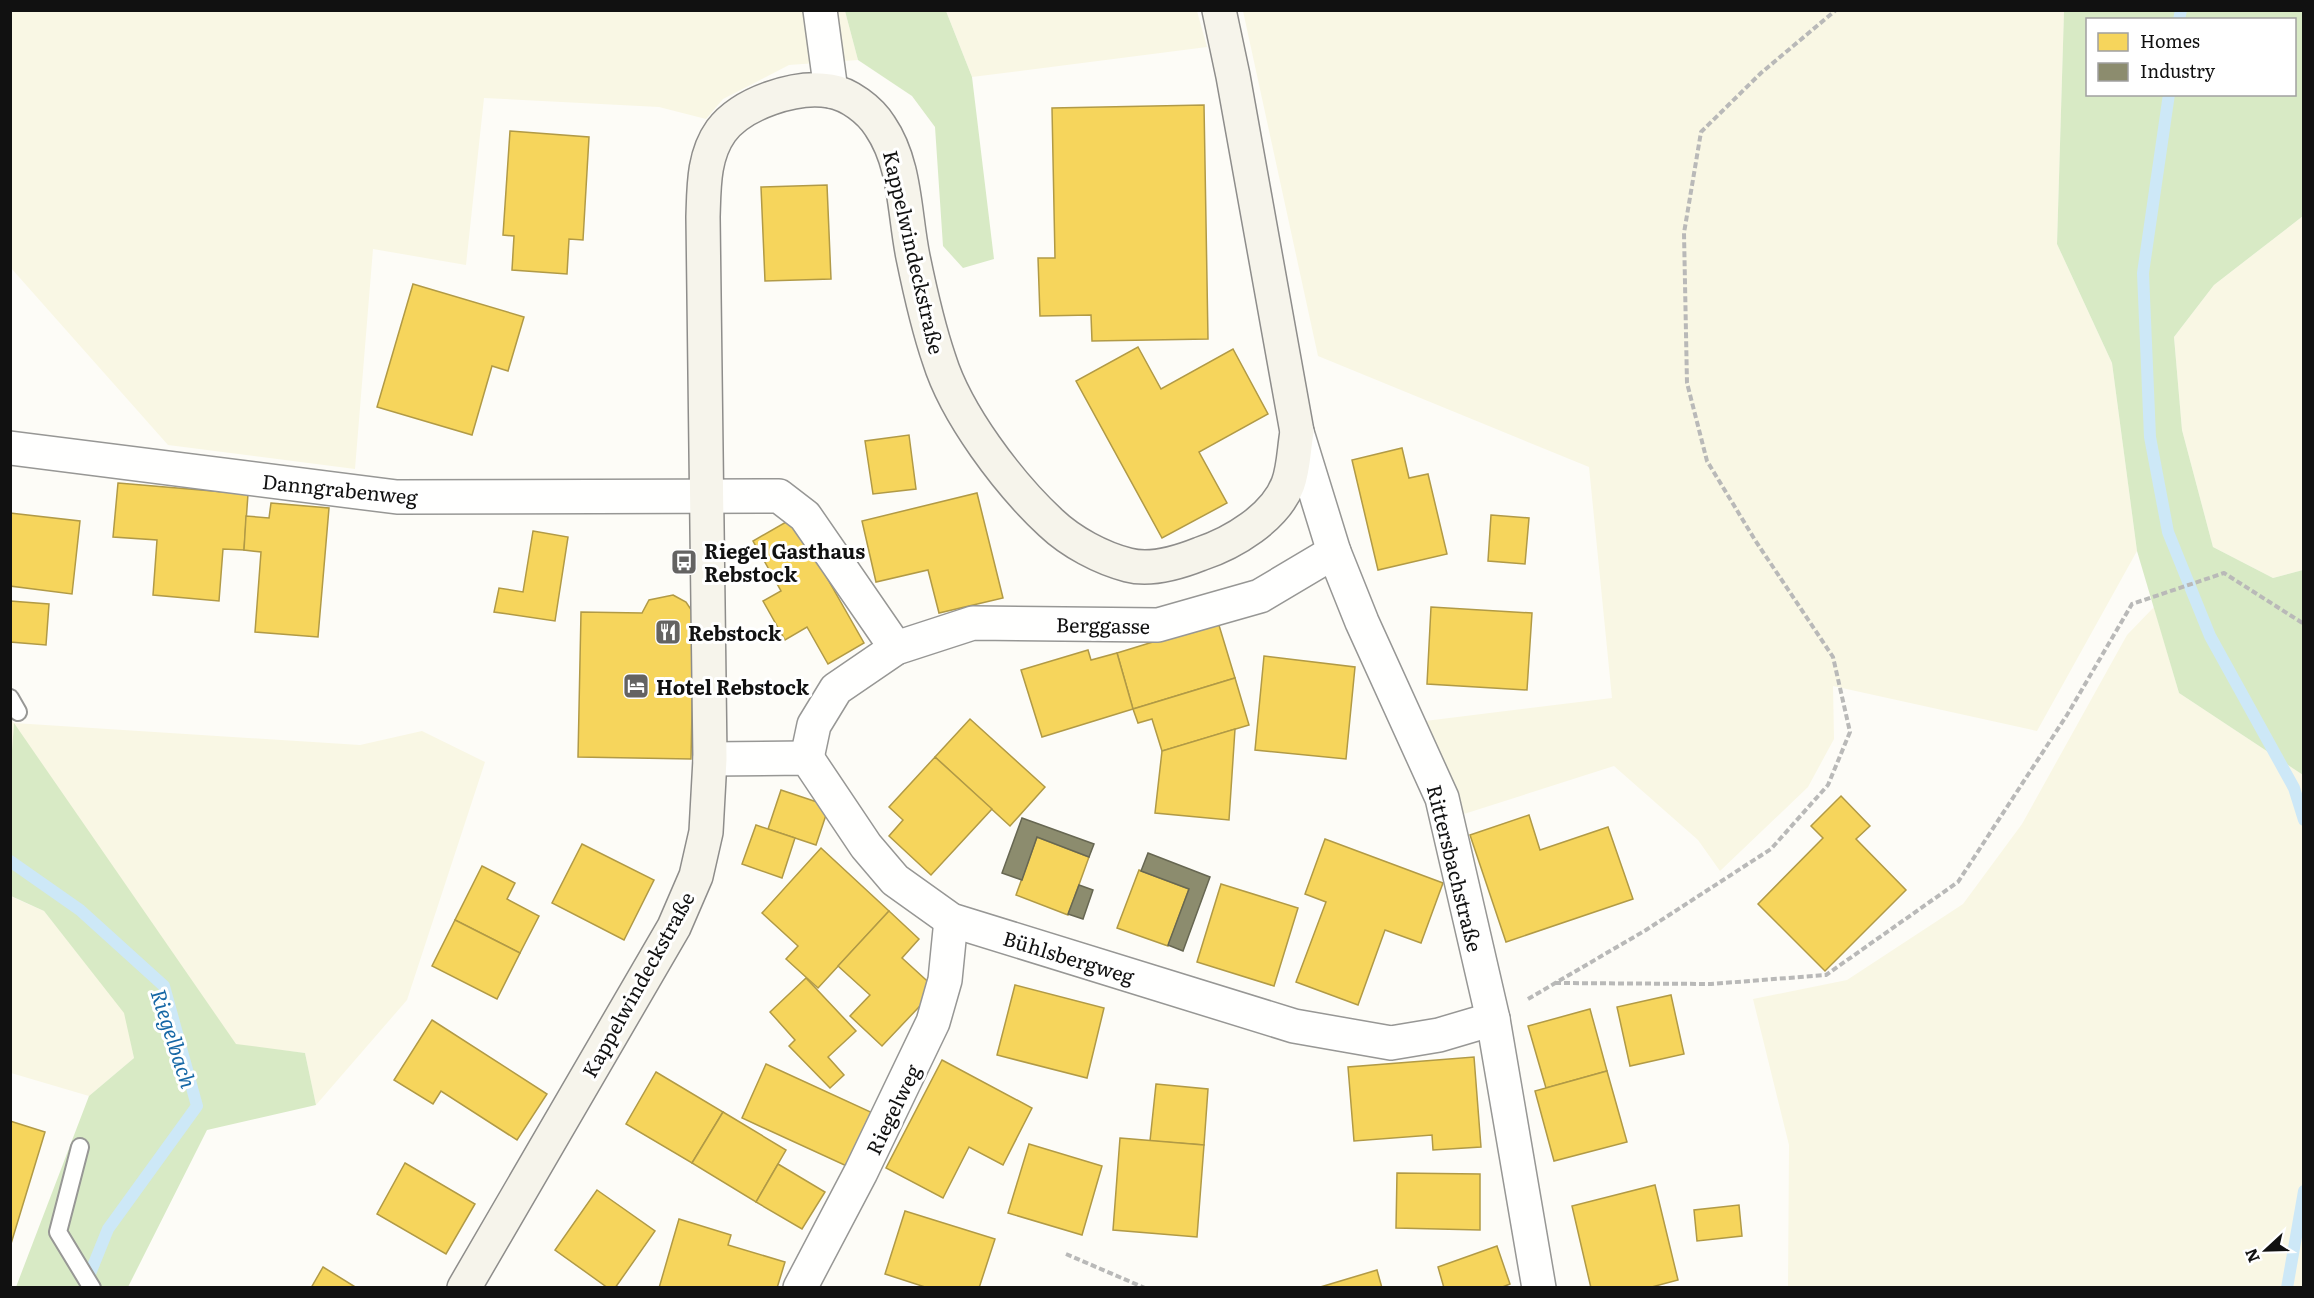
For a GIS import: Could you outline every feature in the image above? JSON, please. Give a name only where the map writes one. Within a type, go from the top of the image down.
[{"type":"street","points":[[820,10],[831,91]]},
{"type":"street","name":"Kappelwindeckstraße","points":[[464,1287],[674,927],[696,876],[704,843],[710,759],[703,218],[705,168],[721,131],[752,105],[792,91],[831,91],[858,103],[879,124],[896,153],[913,258],[939,360],[960,410],[1014,481],[1051,524],[1095,554],[1131,566],[1176,563],[1220,548],[1265,518],[1288,485],[1297,432],[1219,10]]},
{"type":"street","name":"Rittersbachstraße","points":[[1297,432],[1334,552],[1362,622],[1442,798],[1493,1019],[1539,1287]]},
{"type":"street","name":"Danngrabenweg","points":[[10,448],[397,497],[708,495]]},
{"type":"street","points":[[708,495],[779,496],[805,516],[896,648]]},
{"type":"street","name":"Berggasse","points":[[807,758],[814,725],[836,689],[896,648],[973,623],[1158,625],[1260,596],[1334,552]]},
{"type":"street","points":[[710,759],[807,758]]},
{"type":"street","name":"Bühlsbergweg","points":[[807,758],[866,846],[895,880],[951,920],[1294,1026],[1391,1043],[1439,1035],[1493,1019]]},
{"type":"street","name":"Riegelweg","points":[[800,1287],[861,1172],[933,1022],[945,980],[951,920]]},
{"type":"lane","points":[[80,1147],[58,1232],[92,1287]]},
{"type":"path","points":[[1493,1019],[1646,930],[1771,849],[1828,785],[1850,732],[1833,657],[1755,540],[1707,461],[1687,383],[1684,245],[1701,132],[1761,73],[1836,10]]},
{"type":"path","points":[[1554,984],[1711,984],[1826,975],[1958,882],[2067,715],[2132,604],[2224,573],[2304,624]]},
{"type":"path","points":[[1066,1254],[1145,1287]]},
{"type":"shaded area","points":[[10,11],[845,11],[858,60],[789,65],[723,99],[706,119],[659,107],[484,98],[466,265],[373,249],[355,469],[168,445],[11,268]]},
{"type":"shaded area","points":[[946,11],[1197,11],[1207,47],[972,77]]},
{"type":"shaded area","points":[[1243,11],[2064,11],[2057,244],[2112,363],[2137,551],[2037,731],[1833,686],[1834,739],[1808,787],[1720,871],[1698,840],[1614,766],[1464,814],[1425,721],[1612,698],[1589,467],[1318,356]]},
{"type":"shaded area","points":[[2303,216],[2303,570],[2273,578],[2213,547],[2182,430],[2174,337],[2214,285]]},
{"type":"shaded area","points":[[2154,607],[2179,693],[2303,775],[2303,1287],[1788,1287],[1789,1145],[1753,999],[1847,980],[1963,904],[2022,824],[2127,635]]},
{"type":"shaded area","points":[[10,718],[14,723],[360,745],[422,731],[485,762],[407,1000],[316,1105],[305,1053],[236,1045],[14,724],[11,778]]},
{"type":"shaded area","points":[[10,896],[44,911],[125,1013],[134,1058],[89,1096],[11,1073]]},
{"type":"green space","points":[[845,11],[946,11],[972,77],[994,259],[963,268],[943,246],[935,127],[912,96],[858,60]]},
{"type":"green space","points":[[2064,11],[2303,11],[2303,216],[2214,285],[2174,337],[2182,430],[2213,547],[2273,578],[2303,570],[2303,775],[2179,693],[2137,551],[2112,363],[2057,244]]},
{"type":"green space","points":[[14,723],[236,1044],[305,1053],[316,1105],[207,1130],[128,1287],[16,1287],[89,1096],[134,1058],[124,1013],[44,911],[11,896],[10,778]]},
{"type":"building: Homes","points":[[1204,105],[1208,339],[1092,341],[1091,315],[1040,316],[1038,258],[1055,258],[1052,108]]},
{"type":"building: Homes","points":[[510,131],[589,137],[583,240],[569,239],[567,274],[512,270],[514,236],[503,235]]},
{"type":"building: Homes","points":[[827,185],[831,279],[765,281],[761,187]]},
{"type":"building: Homes","points":[[413,284],[524,317],[508,371],[492,366],[472,435],[377,407]]},
{"type":"building: Homes","points":[[1138,347],[1161,389],[1233,349],[1268,414],[1199,452],[1227,503],[1162,538],[1076,381]]},
{"type":"building: Homes","points":[[909,435],[916,489],[873,494],[865,441]]},
{"type":"building: Homes","points":[[1402,448],[1409,478],[1428,474],[1447,554],[1378,570],[1352,460]]},
{"type":"building: Homes","points":[[118,483],[248,494],[244,550],[223,549],[219,601],[153,595],[157,540],[113,537]]},
{"type":"building: Homes","points":[[977,493],[1003,598],[939,613],[928,570],[876,582],[862,521]]},
{"type":"building: Homes","points":[[271,503],[329,508],[318,637],[255,632],[261,552],[244,550],[246,516],[269,518]]},
{"type":"building: Homes","points":[[10,513],[80,521],[72,594],[10,586]]},
{"type":"building: Homes","points":[[1491,515],[1529,518],[1525,564],[1488,561]]},
{"type":"building: Homes","points":[[793,518],[864,643],[828,664],[807,627],[785,640],[763,601],[781,591],[753,541]]},
{"type":"building: Homes","points":[[533,531],[568,537],[555,621],[494,612],[499,588],[523,592]]},
{"type":"building: Homes","name":"Hotel Rebstock","points":[[673,595],[686,602],[694,614],[691,759],[578,757],[581,612],[642,613],[649,600]]},
{"type":"building: Homes","points":[[10,601],[49,604],[46,645],[10,642]]},
{"type":"building: Homes","points":[[1431,607],[1532,613],[1527,690],[1427,684]]},
{"type":"building: Homes","points":[[1218,622],[1235,678],[1133,709],[1117,653]]},
{"type":"building: Homes","points":[[1088,650],[1091,660],[1117,653],[1133,709],[1042,737],[1021,670]]},
{"type":"building: Homes","points":[[1264,656],[1355,667],[1346,759],[1255,750]]},
{"type":"building: Homes","points":[[1235,678],[1249,725],[1162,751],[1152,719],[1138,723],[1133,709]]},
{"type":"building: Homes","points":[[970,719],[1045,787],[1010,826],[935,757]]},
{"type":"building: Homes","points":[[1235,729],[1229,820],[1155,813],[1162,751]]},
{"type":"building: Homes","points":[[935,757],[992,809],[931,875],[889,836],[903,820],[889,807]]},
{"type":"building: Homes","points":[[781,790],[829,806],[816,845],[768,829]]},
{"type":"building: Homes","points":[[1841,796],[1870,826],[1856,839],[1906,890],[1825,971],[1758,904],[1823,838],[1811,826]]},
{"type":"building: Homes","points":[[1529,815],[1540,850],[1608,827],[1633,899],[1506,942],[1470,835]]},
{"type":"building: Homes","points":[[756,825],[795,838],[782,878],[742,864]]},
{"type":"building: Homes","points":[[1037,837],[1089,857],[1068,915],[1016,895]]},
{"type":"building: Homes","points":[[1325,839],[1443,883],[1421,943],[1385,930],[1358,1005],[1296,982],[1326,902],[1305,894]]},
{"type":"building: Homes","points":[[582,844],[654,880],[624,940],[552,903]]},
{"type":"building: Homes","points":[[821,848],[889,911],[818,988],[786,959],[798,946],[762,913]]},
{"type":"building: Homes","points":[[482,866],[515,883],[507,899],[539,916],[520,953],[455,920]]},
{"type":"building: Homes","points":[[1139,870],[1189,889],[1168,946],[1117,928]]},
{"type":"building: Homes","points":[[1221,884],[1298,908],[1274,986],[1197,962]]},
{"type":"building: Homes","points":[[889,911],[919,939],[902,958],[936,989],[882,1046],[850,1016],[870,995],[838,966]]},
{"type":"building: Homes","points":[[455,920],[520,953],[497,999],[432,966]]},
{"type":"building: Homes","points":[[806,978],[856,1031],[828,1057],[844,1075],[830,1088],[789,1046],[795,1040],[770,1012]]},
{"type":"building: Homes","points":[[1015,985],[1104,1008],[1087,1078],[997,1055]]},
{"type":"building: Homes","points":[[1671,995],[1684,1054],[1630,1066],[1617,1007]]},
{"type":"building: Homes","points":[[1590,1009],[1607,1071],[1546,1088],[1528,1026]]},
{"type":"building: Homes","points":[[432,1020],[547,1094],[517,1140],[441,1091],[433,1104],[394,1080]]},
{"type":"building: Homes","points":[[1474,1057],[1481,1147],[1433,1150],[1432,1135],[1354,1141],[1348,1067]]},
{"type":"building: Homes","points":[[942,1060],[1032,1108],[1003,1165],[969,1147],[943,1198],[886,1168]]},
{"type":"building: Homes","points":[[766,1064],[875,1114],[851,1168],[742,1118]]},
{"type":"building: Homes","points":[[1607,1071],[1627,1142],[1554,1161],[1535,1091]]},
{"type":"building: Homes","points":[[656,1072],[723,1112],[692,1163],[626,1124]]},
{"type":"building: Homes","points":[[1156,1084],[1208,1089],[1204,1145],[1150,1141]]},
{"type":"building: Homes","points":[[723,1112],[786,1150],[756,1202],[692,1163]]},
{"type":"building: Homes","points":[[10,1121],[45,1132],[10,1247]]},
{"type":"building: Homes","points":[[1120,1138],[1204,1145],[1197,1237],[1113,1230]]},
{"type":"building: Homes","points":[[1029,1144],[1102,1166],[1082,1235],[1008,1213]]},
{"type":"building: Homes","points":[[405,1163],[475,1204],[446,1254],[377,1214]]},
{"type":"building: Homes","points":[[778,1164],[825,1192],[802,1229],[756,1202]]},
{"type":"building: Homes","points":[[1397,1173],[1480,1174],[1480,1230],[1396,1228]]},
{"type":"building: Homes","points":[[1655,1185],[1678,1280],[1648,1288],[1591,1288],[1572,1206]]},
{"type":"building: Homes","points":[[597,1190],[655,1231],[615,1288],[608,1288],[555,1250]]},
{"type":"building: Homes","points":[[1739,1205],[1742,1236],[1697,1241],[1694,1210]]},
{"type":"building: Homes","points":[[905,1211],[995,1239],[979,1288],[928,1288],[885,1274]]},
{"type":"building: Homes","points":[[679,1219],[731,1235],[728,1245],[785,1262],[777,1288],[659,1288]]},
{"type":"building: Homes","points":[[1497,1246],[1510,1284],[1500,1288],[1444,1288],[1438,1267]]},
{"type":"building: Homes","points":[[323,1267],[357,1288],[311,1288]]},
{"type":"building: Homes","points":[[1377,1270],[1382,1288],[1317,1288]]},
{"type":"building: Industry","points":[[1022,818],[1094,844],[1089,857],[1037,837],[1022,880],[1002,873]]},
{"type":"building: Industry","points":[[1148,853],[1210,877],[1183,951],[1168,945],[1189,889],[1141,871]]},
{"type":"building: Industry","points":[[1079,885],[1093,890],[1083,919],[1068,914]]},
{"type":"waterway","points":[[2179,18],[2181,10]]},
{"type":"waterway","points":[[2169,96],[2143,273],[2150,437],[2168,532],[2210,636],[2294,788],[2304,820]]},
{"type":"waterway","name":"Riegelbach","points":[[10,861],[80,910],[164,986],[197,1106],[108,1229],[85,1286]]},
{"type":"waterway","points":[[2287,1288],[2304,1191]]},
{"type":"place","name":"Riegel Gasthaus Rebstock","points":[[684,562]]},
{"type":"place","name":"Rebstock","points":[[668,632]]},
{"type":"place","name":"Hotel Rebstock","points":[[636,686]]}]
